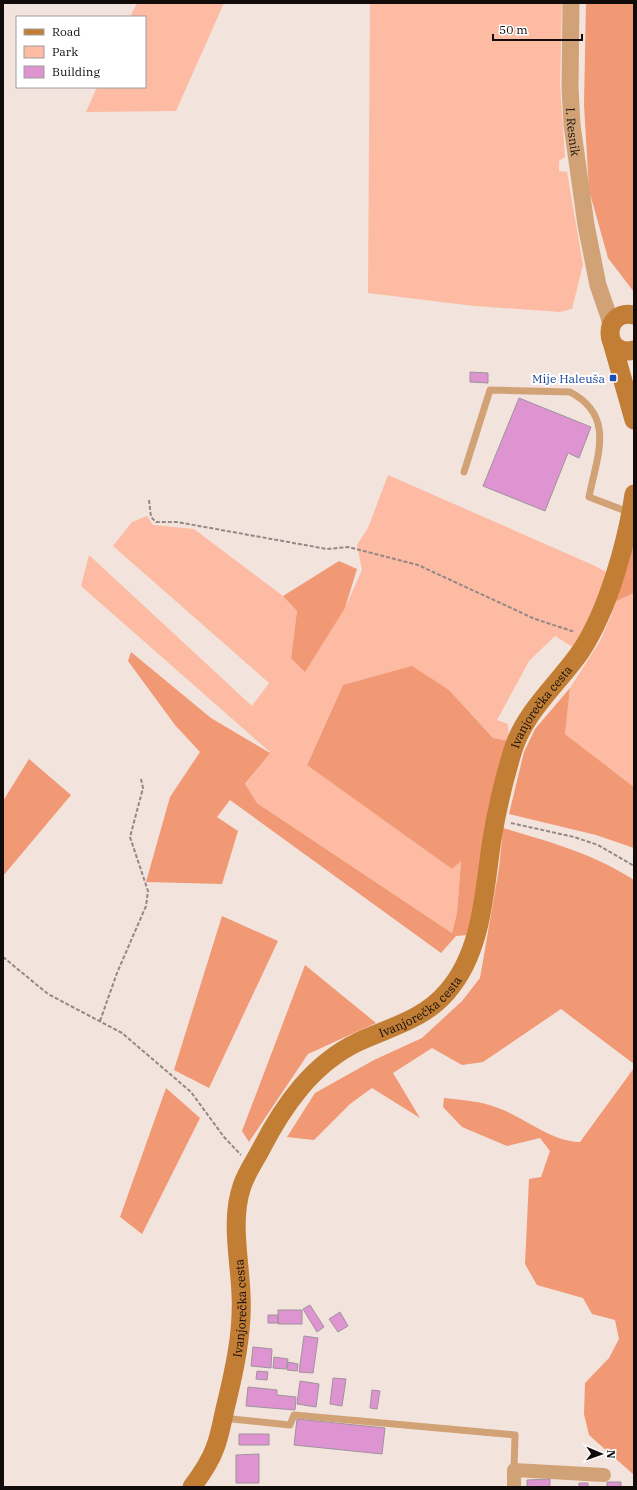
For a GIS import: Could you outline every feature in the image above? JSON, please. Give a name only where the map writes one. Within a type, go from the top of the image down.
[{"type":"main road","points":[[631,315],[617,318],[612,334],[634,421]]},
{"type":"main road","points":[[612,334],[621,350],[634,350]]},
{"type":"main road","points":[[634,359],[632,374],[634,421]]},
{"type":"main road","name":"Ivanjorečka cesta","points":[[192,1487],[208,1464],[216,1447],[231,1383],[242,1310],[236,1219],[242,1186],[252,1165],[286,1105],[323,1064],[357,1042],[392,1029],[422,1014],[440,1000],[465,966],[474,938],[484,894],[496,821],[512,752],[519,733],[526,722],[579,653],[590,635],[606,600],[631,513],[634,494]]},
{"type":"street","name":"I. Resnik","points":[[570,3],[570,87],[572,125],[580,190],[598,285],[610,317],[612,334]]},
{"type":"street","name":"I. Resnik","points":[[593,259],[610,294],[631,315]]},
{"type":"street","points":[[514,1487],[514,1470],[604,1475]]},
{"type":"lane","points":[[464,472],[490,390],[570,392],[581,398],[590,406],[598,420],[601,436],[589,497],[631,513]]},
{"type":"lane","points":[[223,1418],[290,1425],[294,1415],[515,1434],[514,1470]]},
{"type":"path","points":[[149,500],[151,517],[156,522],[177,522],[327,549],[348,548],[418,565],[535,619],[567,630],[590,635]]},
{"type":"path","points":[[100,1021],[117,973],[147,902],[148,891],[130,837],[143,788],[141,779]]},
{"type":"path","points":[[496,821],[515,823],[574,837],[598,845],[634,866]]},
{"type":"path","points":[[3,957],[48,994],[122,1033],[191,1092],[224,1137],[252,1165]]},
{"type":"green space","points":[[137,3],[224,3],[176,111],[86,112],[97,88],[146,88],[146,16],[130,16]]},
{"type":"green space","points":[[370,3],[562,3],[560,84],[565,157],[559,161],[559,171],[567,172],[583,265],[572,309],[560,312],[474,306],[368,293]]},
{"type":"green space","points":[[388,475],[593,565],[608,573],[602,596],[574,648],[555,636],[529,661],[497,720],[508,724],[509,741],[493,738],[449,690],[343,685],[307,764],[452,869],[461,860],[457,913],[452,933],[257,803],[245,785],[270,752],[81,586],[89,555],[252,706],[269,683],[113,546],[132,522],[147,516],[153,525],[194,529],[283,596],[297,611],[291,658],[345,608],[362,570],[357,545],[368,528]]},
{"type":"green space","points":[[634,593],[634,787],[565,734],[570,688],[600,641],[611,616],[614,602]]},
{"type":"shaded area","points":[[586,3],[634,3],[634,292],[608,258],[589,190],[584,105]]},
{"type":"shaded area","points":[[634,542],[634,593],[614,602]]},
{"type":"shaded area","points":[[339,561],[357,569],[345,608],[305,672],[291,658],[297,611],[283,596]]},
{"type":"shaded area","points":[[131,652],[211,718],[270,753],[245,784],[257,803],[452,933],[457,913],[461,861],[452,869],[307,765],[343,685],[412,666],[449,690],[493,738],[509,741],[468,935],[456,936],[441,953],[230,800],[217,817],[238,831],[222,884],[146,882],[170,797],[200,752],[175,725],[128,661]]},
{"type":"shaded area","points":[[570,688],[565,734],[634,787],[634,848],[596,835],[509,814],[524,752],[535,729]]},
{"type":"shaded area","points":[[29,759],[71,795],[3,876],[3,801]]},
{"type":"shaded area","points":[[503,828],[554,843],[586,855],[634,880],[634,1064],[561,1009],[483,1062],[462,1065],[432,1048],[393,1073],[420,1118],[372,1088],[350,1104],[314,1140],[287,1137],[315,1093],[374,1060],[422,1038],[462,1001],[480,978],[499,868]]},
{"type":"shaded area","points":[[222,916],[278,941],[209,1088],[174,1070]]},
{"type":"shaded area","points":[[305,965],[376,1023],[308,1054],[249,1142],[242,1131]]},
{"type":"shaded area","points":[[634,1068],[634,1475],[589,1435],[584,1414],[585,1383],[609,1358],[619,1339],[615,1320],[592,1314],[583,1298],[537,1285],[525,1264],[529,1179],[541,1177],[550,1151],[540,1138],[507,1146],[462,1127],[443,1107],[444,1098],[485,1104],[508,1112],[558,1138],[580,1142]]},
{"type":"shaded area","points":[[166,1088],[200,1118],[142,1234],[120,1217]]},
{"type":"building","points":[[470,372],[488,373],[488,383],[470,382]]},
{"type":"building","points":[[519,398],[591,427],[579,458],[568,453],[545,511],[483,486]]},
{"type":"building","points":[[310,1305],[324,1327],[317,1332],[303,1309]]},
{"type":"building","points":[[278,1310],[302,1310],[302,1324],[278,1324]]},
{"type":"building","points":[[340,1312],[348,1326],[338,1332],[329,1319]]},
{"type":"building","points":[[268,1315],[278,1315],[278,1323],[268,1323]]},
{"type":"building","points":[[304,1336],[318,1338],[313,1373],[299,1372]]},
{"type":"building","points":[[253,1347],[272,1349],[271,1368],[251,1366]]},
{"type":"building","points":[[274,1357],[288,1359],[286,1369],[273,1368]]},
{"type":"building","points":[[288,1362],[298,1364],[297,1371],[287,1370]]},
{"type":"building","points":[[257,1371],[268,1372],[267,1380],[256,1379]]},
{"type":"building","points":[[333,1378],[346,1379],[342,1406],[330,1404]]},
{"type":"building","points":[[300,1381],[319,1384],[316,1407],[297,1404]]},
{"type":"building","points":[[248,1387],[277,1390],[277,1395],[296,1397],[295,1410],[246,1406]]},
{"type":"building","points":[[372,1390],[380,1391],[377,1409],[370,1408]]},
{"type":"building","points":[[297,1419],[385,1428],[382,1454],[294,1445]]},
{"type":"building","points":[[239,1434],[269,1434],[269,1445],[239,1445]]},
{"type":"building","points":[[259,1454],[259,1483],[236,1483],[236,1455]]},
{"type":"building","points":[[550,1479],[550,1487],[527,1487],[527,1480]]},
{"type":"building","points":[[607,1482],[621,1482],[621,1487],[607,1487]]},
{"type":"building","points":[[579,1483],[588,1483],[588,1487],[579,1487]]},
{"type":"place","name":"Mije Haleuša","points":[[613,378]]}]
